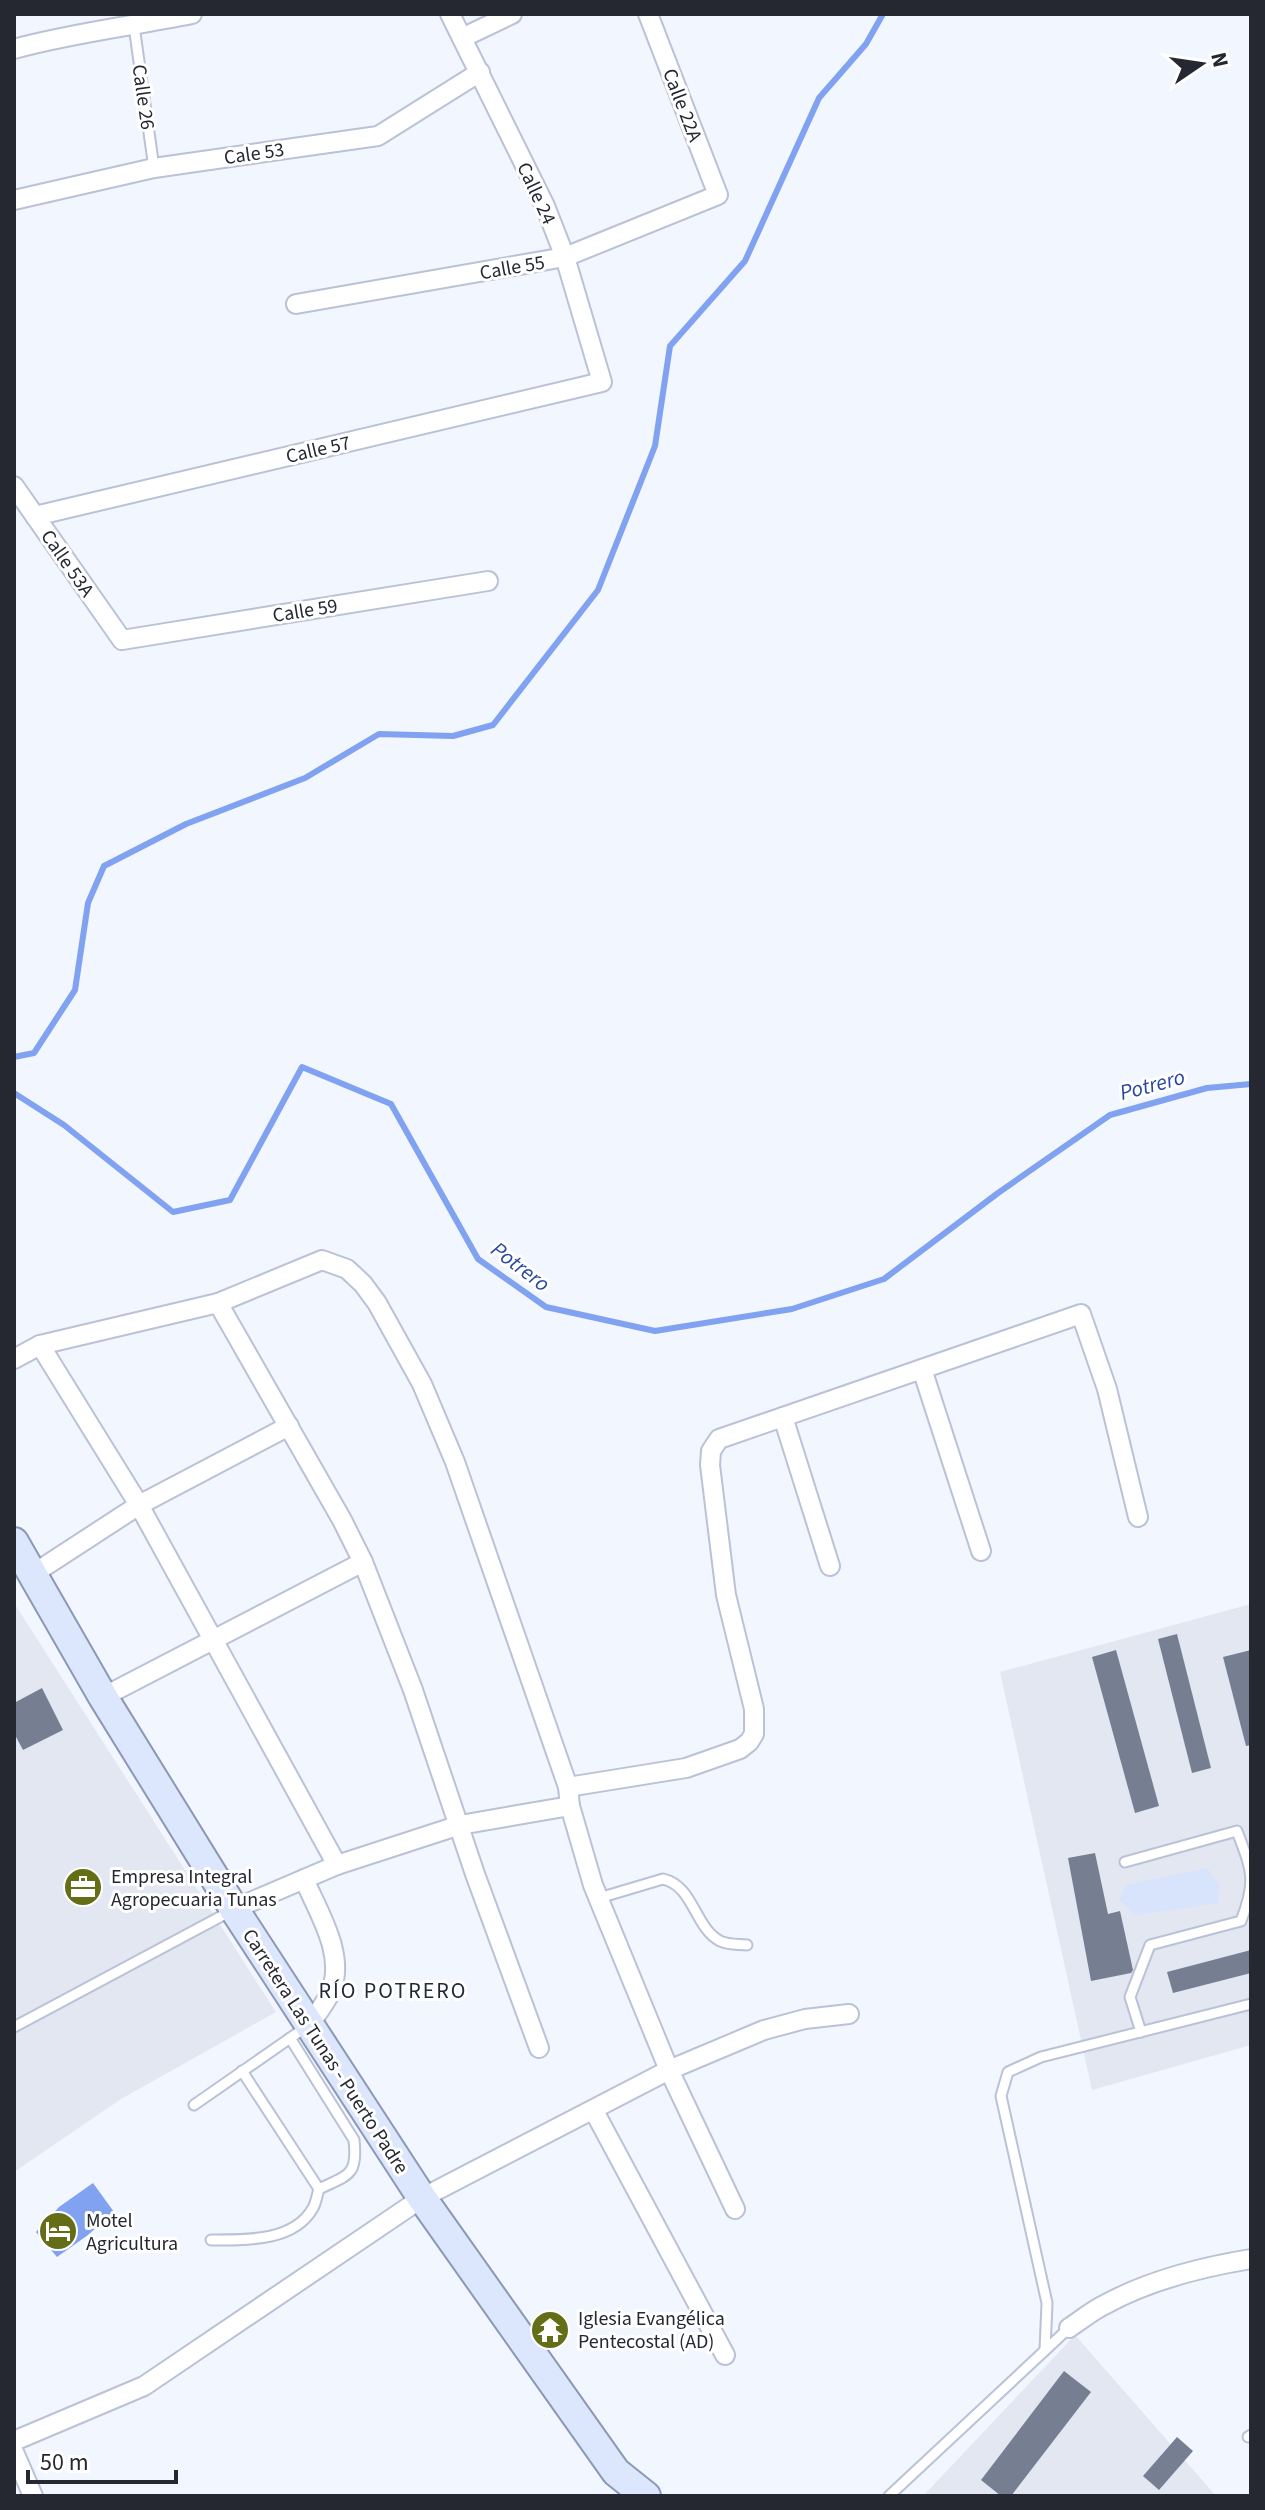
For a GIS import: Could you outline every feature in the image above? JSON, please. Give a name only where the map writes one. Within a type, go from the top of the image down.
[{"type":"main road","name":"Carretera Las Tunas - Puerto Padre","points":[[14,1542],[103,1697],[234,1909],[300,2031],[616,2472],[646,2496]]},
{"type":"street","points":[[14,49],[49,39],[192,14]]},
{"type":"street","name":"Calle 24","points":[[450,14],[545,206],[565,257],[602,382]]},
{"type":"street","points":[[462,38],[512,14]]},
{"type":"street","name":"Calle 22A","points":[[648,14],[718,195]]},
{"type":"street","name":"Cale 53","points":[[14,200],[154,168],[378,136],[480,72]]},
{"type":"street","name":"Calle 55","points":[[296,304],[565,257],[718,195]]},
{"type":"street","name":"Calle 57","points":[[35,516],[602,382]]},
{"type":"street","name":"Calle 53A","points":[[14,486],[122,640]]},
{"type":"street","name":"Calle 59","points":[[122,640],[488,581]]},
{"type":"street","points":[[14,1359],[40,1345],[218,1303],[322,1260],[347,1269],[363,1284],[377,1303],[422,1384],[455,1462],[569,1797],[599,1898],[669,2070],[735,2209]]},
{"type":"street","points":[[218,1303],[363,1562],[413,1690],[475,1874],[539,2048]]},
{"type":"street","points":[[234,1909],[337,1865],[460,1825],[686,1768],[740,1749],[749,1742],[754,1734],[754,1709],[726,1595],[710,1465],[711,1451],[719,1439],[1081,1314],[1107,1389],[1138,1517]]},
{"type":"street","points":[[40,1345],[139,1505],[337,1865]]},
{"type":"street","points":[[922,1369],[981,1551]]},
{"type":"street","points":[[783,1417],[830,1566]]},
{"type":"street","points":[[33,1574],[139,1505],[289,1426]]},
{"type":"street","points":[[103,1697],[363,1562]]},
{"type":"street","points":[[300,2031],[331,1992],[336,1970],[332,1946],[304,1879]]},
{"type":"street","points":[[14,2441],[144,2386],[422,2198],[669,2070],[764,2030],[805,2019],[849,2014]]},
{"type":"street","points":[[594,2111],[725,2355]]},
{"type":"street","points":[[1069,2328],[1104,2304],[1152,2283],[1251,2259]]},
{"type":"street","points":[[14,2452],[33,2496]]},
{"type":"lane","name":"Calle 26","points":[[134,26],[154,168]]},
{"type":"lane","points":[[1125,1862],[1237,1831],[1251,1868],[1250,1896],[1241,1921],[1150,1945],[1130,1997],[1141,2032]]},
{"type":"lane","points":[[599,1898],[663,1879],[670,1881],[677,1884],[703,1925],[717,1939],[724,1943],[747,1945]]},
{"type":"lane","points":[[14,2027],[234,1909]]},
{"type":"lane","points":[[1045,2350],[1047,2303],[1001,2096],[1008,2072],[1041,2057],[1251,2004]]},
{"type":"lane","points":[[194,2105],[300,2031],[354,2140],[356,2160],[351,2171],[319,2189],[312,2209],[298,2225],[278,2235],[211,2240]]},
{"type":"lane","points":[[242,2071],[319,2189]]},
{"type":"lane","points":[[889,2496],[1069,2328]]},
{"type":"shaded area","points":[[14,1603],[276,2012],[121,2099],[14,2172]]},
{"type":"shaded area","points":[[1251,1604],[1251,2045],[1092,2090],[1000,1672]]},
{"type":"shaded area","points":[[1207,1868],[1219,1884],[1218,1903],[1136,1915],[1119,1900],[1126,1885]]},
{"type":"shaded area","points":[[1075,2335],[1216,2496],[923,2496]]},
{"type":"water","points":[[93,2183],[114,2212],[57,2257],[36,2232],[59,2207]]},
{"type":"building","points":[[1177,1634],[1211,1768],[1192,1773],[1158,1639]]},
{"type":"building","points":[[1116,1650],[1159,1806],[1135,1813],[1092,1657]]},
{"type":"building","points":[[1251,1650],[1251,1745],[1246,1746],[1223,1657]]},
{"type":"building","points":[[42,1688],[63,1730],[23,1750],[14,1733],[14,1703]]},
{"type":"building","points":[[1095,1853],[1108,1914],[1120,1911],[1133,1970],[1091,1981],[1068,1858]]},
{"type":"building","points":[[1251,1950],[1251,1973],[1173,1993],[1167,1972]]},
{"type":"building","points":[[1064,2371],[1091,2392],[1011,2496],[1001,2496],[981,2480]]},
{"type":"building","points":[[1177,2437],[1193,2451],[1159,2490],[1143,2476]]},
{"type":"waterway","points":[[14,1057],[34,1053],[75,990],[88,903],[104,866],[186,824],[305,778],[379,734],[453,736],[493,725],[598,590],[655,446],[670,346],[745,261],[819,98],[866,44],[883,14]]},
{"type":"waterway","name":"Potrero","points":[[14,1093],[64,1125],[173,1212],[230,1200],[302,1067],[391,1104],[478,1259],[546,1307],[655,1331],[792,1309],[884,1279],[998,1193],[1110,1115],[1207,1088],[1251,1084]]},
{"type":"place","name":"Empresa Integral Agropecuaria Tunas","points":[[83,1887]]},
{"type":"place","name":"Motel Agricultura","points":[[58,2231]]},
{"type":"place","name":"Iglesia Evangélica Pentecostal (AD)","points":[[550,2330]]},
{"type":"district","name":"RÍO POTRERO","points":[[393,1990]]}]
